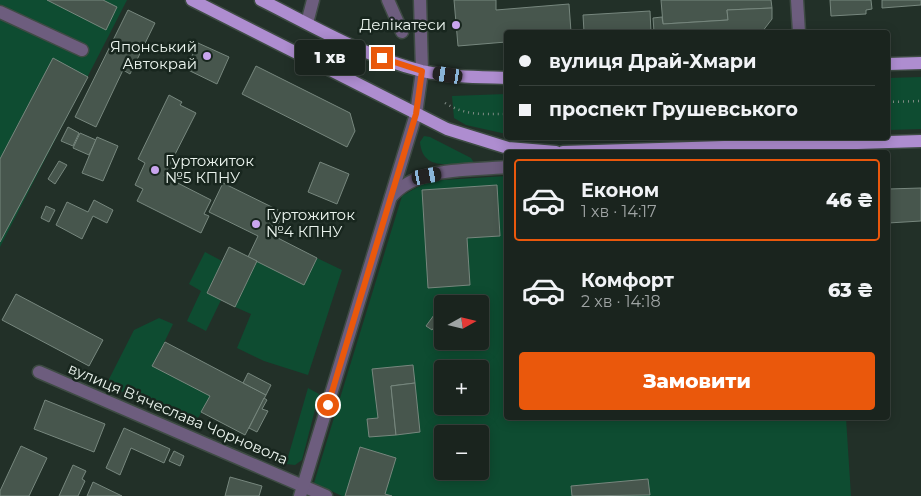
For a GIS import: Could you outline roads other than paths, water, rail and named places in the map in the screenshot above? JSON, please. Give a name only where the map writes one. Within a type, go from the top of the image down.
[{"type":"main road","points":[[192,0],[447,129],[508,148],[532,150]]},
{"type":"main road","points":[[261,0],[369,53],[422,71],[462,76],[504,78]]},
{"type":"main road","points":[[890,64],[921,63]]},
{"type":"main road","points":[[632,150],[921,140]]},
{"type":"street","points":[[307,23],[313,0]]},
{"type":"street","points":[[388,0],[402,32]]},
{"type":"street","points":[[301,491],[416,114],[422,71],[420,0]]},
{"type":"street","points":[[797,0],[799,30]]},
{"type":"street","points":[[0,12],[82,50]]},
{"type":"street","points":[[390,199],[402,187],[427,175],[504,167]]},
{"type":"street","name":"вулиця В'ячеслава Чорновола","points":[[39,372],[301,491],[326,496]]},
{"type":"place","name":"Делікатеси","points":[[456,25]]},
{"type":"place","name":"Японський Автокрай","points":[[207,56]]},
{"type":"place","name":"Гуртожиток №5 КПНУ","points":[[155,170]]},
{"type":"place","name":"Гуртожиток №4 КПНУ","points":[[256,224]]}]
